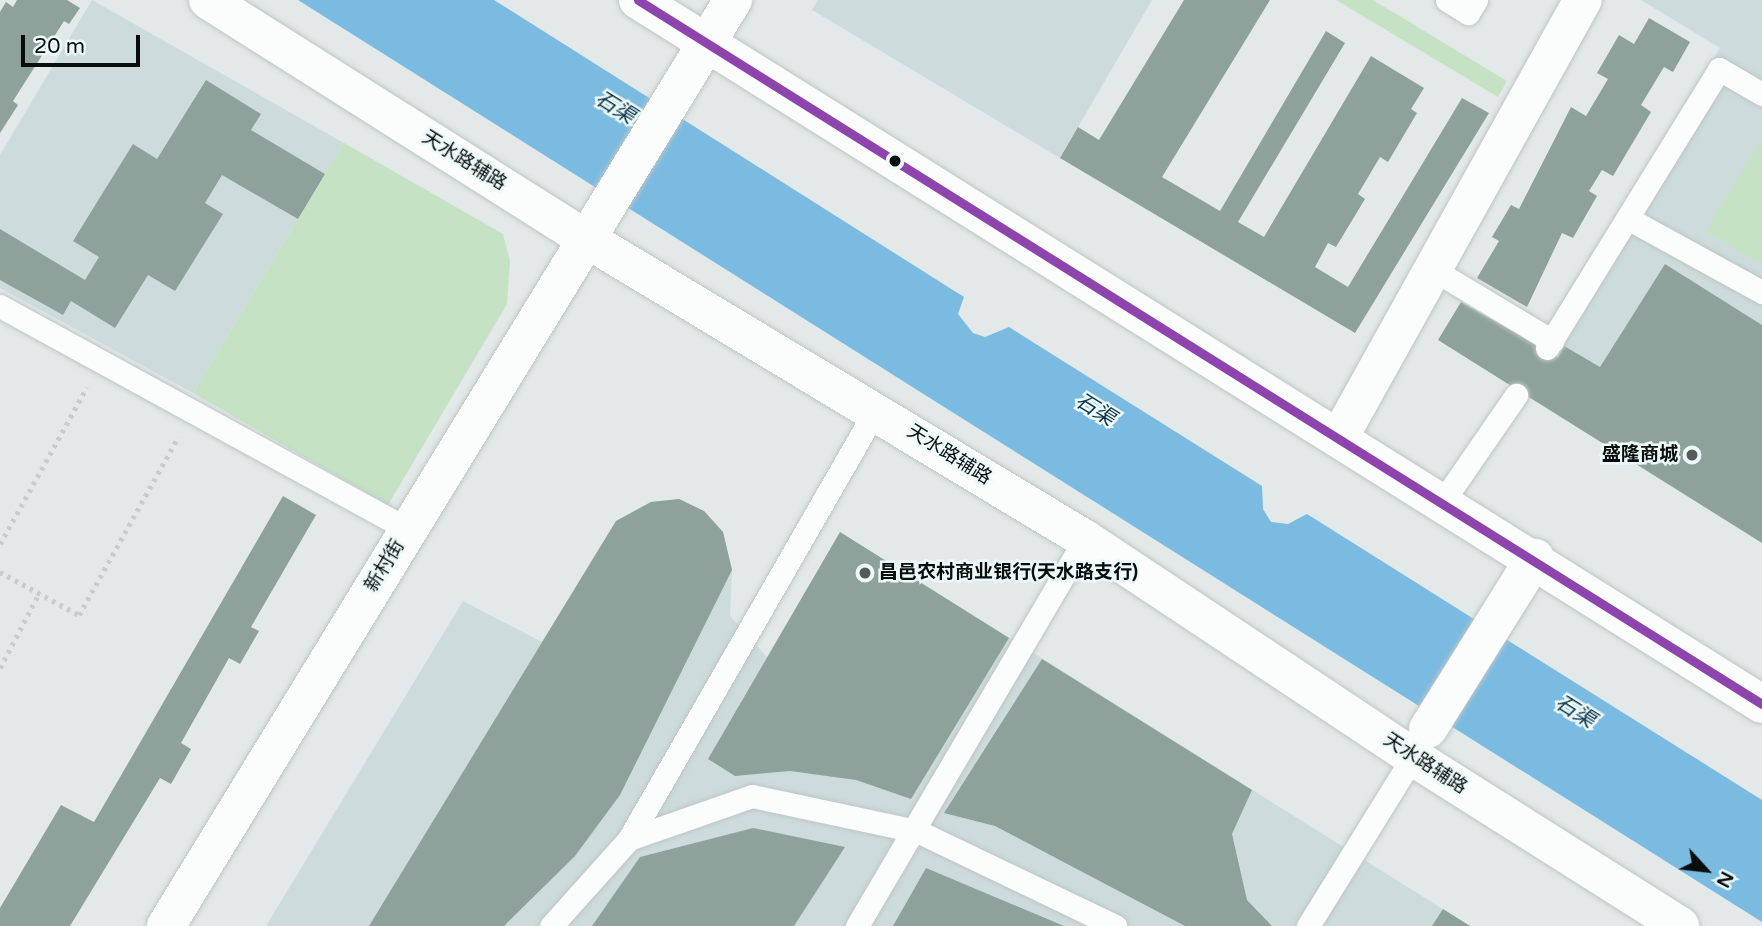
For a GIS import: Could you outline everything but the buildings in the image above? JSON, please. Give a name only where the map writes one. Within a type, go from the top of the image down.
[{"type":"street","name":"天水路辅路","points":[[208,0],[595,223],[876,410],[1421,743],[1680,926]]},
{"type":"street","points":[[638,0],[1535,558],[1762,704]]},
{"type":"street","points":[[707,44],[733,0]]},
{"type":"street","points":[[1340,436],[1583,0]]},
{"type":"street","name":"新村街","points":[[166,926],[707,44]]},
{"type":"street","points":[[1421,743],[1535,558]]},
{"type":"lane","points":[[1447,0],[1468,13],[1476,0]]},
{"type":"lane","points":[[1434,270],[1550,344],[1719,69],[1762,94]]},
{"type":"lane","points":[[1629,219],[1762,292]]},
{"type":"lane","points":[[0,306],[408,529]]},
{"type":"lane","points":[[1443,501],[1516,395]]},
{"type":"lane","points":[[551,926],[629,839],[876,410]]},
{"type":"lane","points":[[857,926],[917,831],[1085,539]]},
{"type":"lane","points":[[1308,926],[1421,743]]},
{"type":"lane","points":[[629,839],[752,796],[917,831],[1115,926]]},
{"type":"path","points":[[0,544],[101,361]]},
{"type":"path","points":[[0,572],[79,615],[192,412]]},
{"type":"path","points":[[0,668],[39,593]]},
{"type":"shaded area","points":[[92,0],[344,143],[193,393],[0,288],[0,155]]},
{"type":"shaded area","points":[[818,0],[1152,0],[1060,158],[812,10]]},
{"type":"shaded area","points":[[1641,0],[1762,0],[1762,325],[1665,265],[1600,367],[1564,347],[1558,357],[1535,345],[1720,48]]},
{"type":"shaded area","points":[[679,499],[704,511],[723,532],[732,570],[730,616],[767,657],[840,532],[1470,926],[266,926],[463,601],[542,642],[616,521],[651,502]]},
{"type":"green space","points":[[1336,0],[1373,0],[1507,81],[1498,97]]},
{"type":"green space","points":[[1762,137],[1762,264],[1706,232]]},
{"type":"green space","points":[[344,143],[503,234],[510,261],[507,304],[388,505],[193,393]]},
{"type":"water","name":"石渠","points":[[298,0],[494,0],[964,297],[958,314],[973,333],[985,337],[1009,327],[1262,486],[1263,509],[1271,522],[1288,524],[1307,514],[1762,800],[1762,922]]},
{"type":"transit line","points":[[638,0],[1762,704]]},
{"type":"place","name":"盛隆商城","points":[[1692,455]]},
{"type":"place","name":"昌邑农村商业银行(天水路支行)","points":[[865,573]]}]
